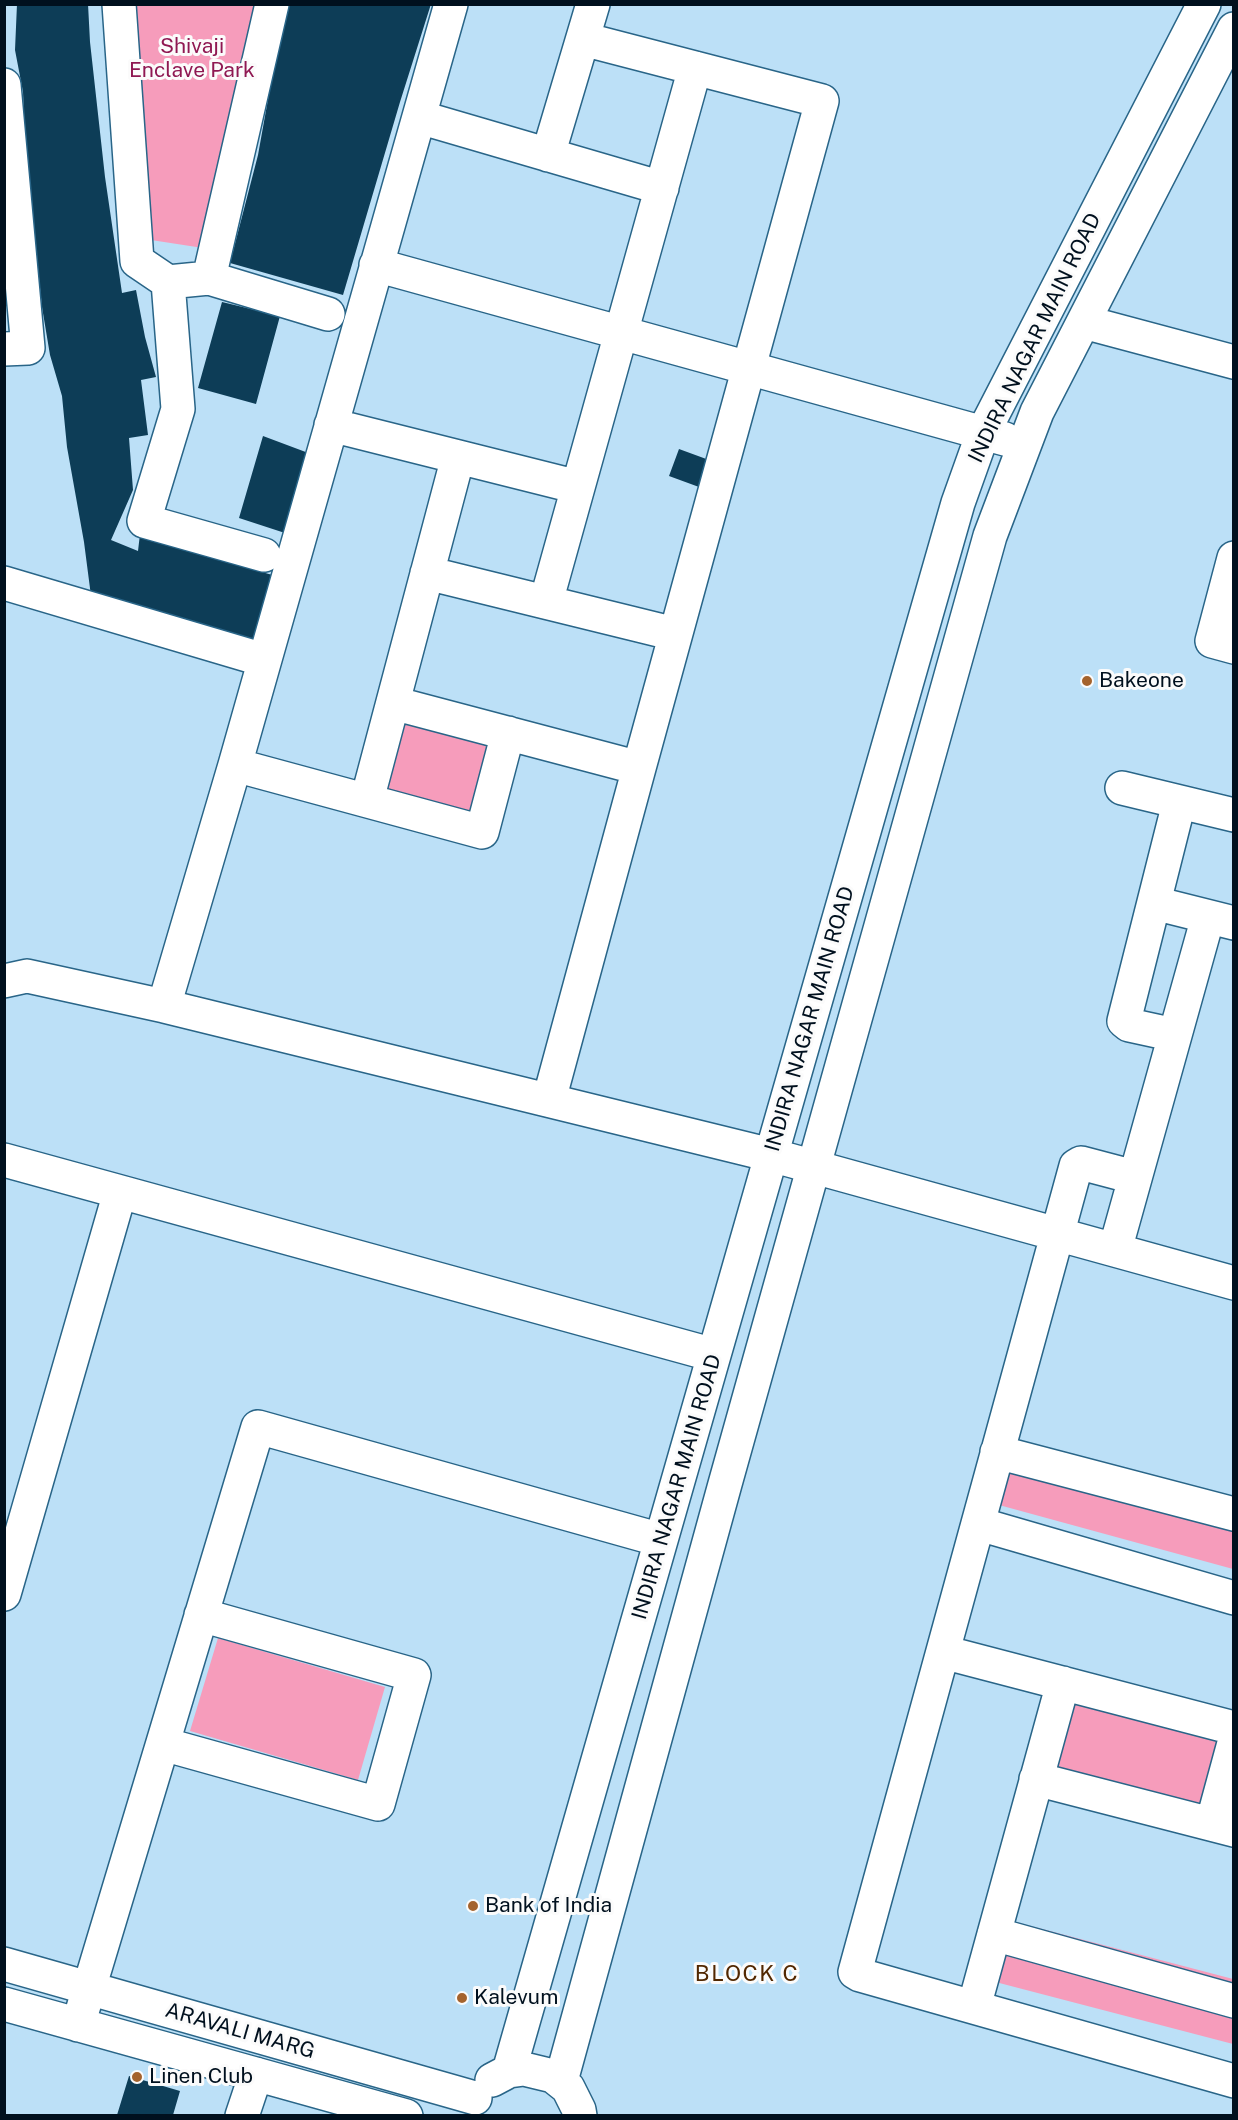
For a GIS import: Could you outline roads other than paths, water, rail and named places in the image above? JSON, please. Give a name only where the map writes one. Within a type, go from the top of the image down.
[{"type":"street","points":[[119,4],[137,261],[168,282],[209,278],[328,314]]},
{"type":"street","points":[[209,278],[272,4]]},
{"type":"street","points":[[164,1006],[235,765],[451,4]]},
{"type":"street","points":[[548,155],[593,4]]},
{"type":"street","name":"INDIRA NAGAR MAIN ROAD","points":[[510,2071],[958,503],[983,433],[1204,4]]},
{"type":"street","name":"INDIRA NAGAR MAIN ROAD","points":[[561,2081],[813,1166],[990,536],[1037,412],[1233,29]]},
{"type":"street","points":[[549,1100],[822,101],[583,39]]},
{"type":"street","points":[[546,602],[695,68]]},
{"type":"street","points":[[4,85],[28,348],[4,349]]},
{"type":"street","points":[[419,117],[662,189]]},
{"type":"street","points":[[376,265],[1026,444]]},
{"type":"street","points":[[168,282],[178,409],[144,521],[264,555]]},
{"type":"street","points":[[1084,322],[1233,362]]},
{"type":"street","points":[[331,425],[578,488]]},
{"type":"street","points":[[367,800],[458,457]]},
{"type":"street","points":[[1233,558],[1212,641],[1233,647]]},
{"type":"street","points":[[428,573],[675,634]]},
{"type":"street","points":[[4,583],[264,660]]},
{"type":"street","points":[[393,703],[639,768]]},
{"type":"street","points":[[235,765],[482,832],[508,733]]},
{"type":"street","points":[[1122,788],[1233,815]]},
{"type":"street","points":[[1175,1035],[1124,1021],[1179,803]]},
{"type":"street","points":[[1115,1250],[1175,1035],[1221,920],[1154,903]]},
{"type":"street","points":[[4,981],[27,976],[164,1006],[549,1100],[813,1166],[1233,1282]]},
{"type":"street","points":[[4,1160],[714,1355]]},
{"type":"street","points":[[1134,1177],[1078,1163],[855,1972],[1233,2081]]},
{"type":"street","points":[[4,1593],[120,1192]]},
{"type":"street","points":[[78,2025],[258,1426],[661,1540]]},
{"type":"street","points":[[997,1452],[1233,1514]]},
{"type":"street","points":[[979,1524],[1233,1598]]},
{"type":"street","points":[[163,1744],[378,1804],[414,1674],[201,1615]]},
{"type":"street","points":[[943,1652],[1233,1728]]},
{"type":"street","points":[[974,2007],[1063,1683]]},
{"type":"street","points":[[1036,1779],[1223,1827],[1233,1743]]},
{"type":"street","points":[[994,1934],[1233,2001]]},
{"type":"street","name":"ARAVALI MARG","points":[[4,1964],[89,1988],[472,2107]]},
{"type":"street","name":"ARAVALI MARG","points":[[4,2004],[406,2115]]},
{"type":"street","points":[[472,2107],[486,2083],[510,2071],[532,2069],[561,2081],[567,2088],[580,2115]]},
{"type":"street","points":[[242,2115],[256,2074]]},
{"type":"place","name":"Bakeone","points":[[1087,681]]},
{"type":"place","name":"Bank of India","points":[[473,1906]]},
{"type":"place","name":"Kalevum","points":[[462,1998]]},
{"type":"place","name":"Linen Club","points":[[137,2077]]},
{"type":"district","name":"BLOCK C","points":[[747,1974]]},
{"type":"park label","name":"Shivaji Enclave Park","points":[[192,59]]}]
